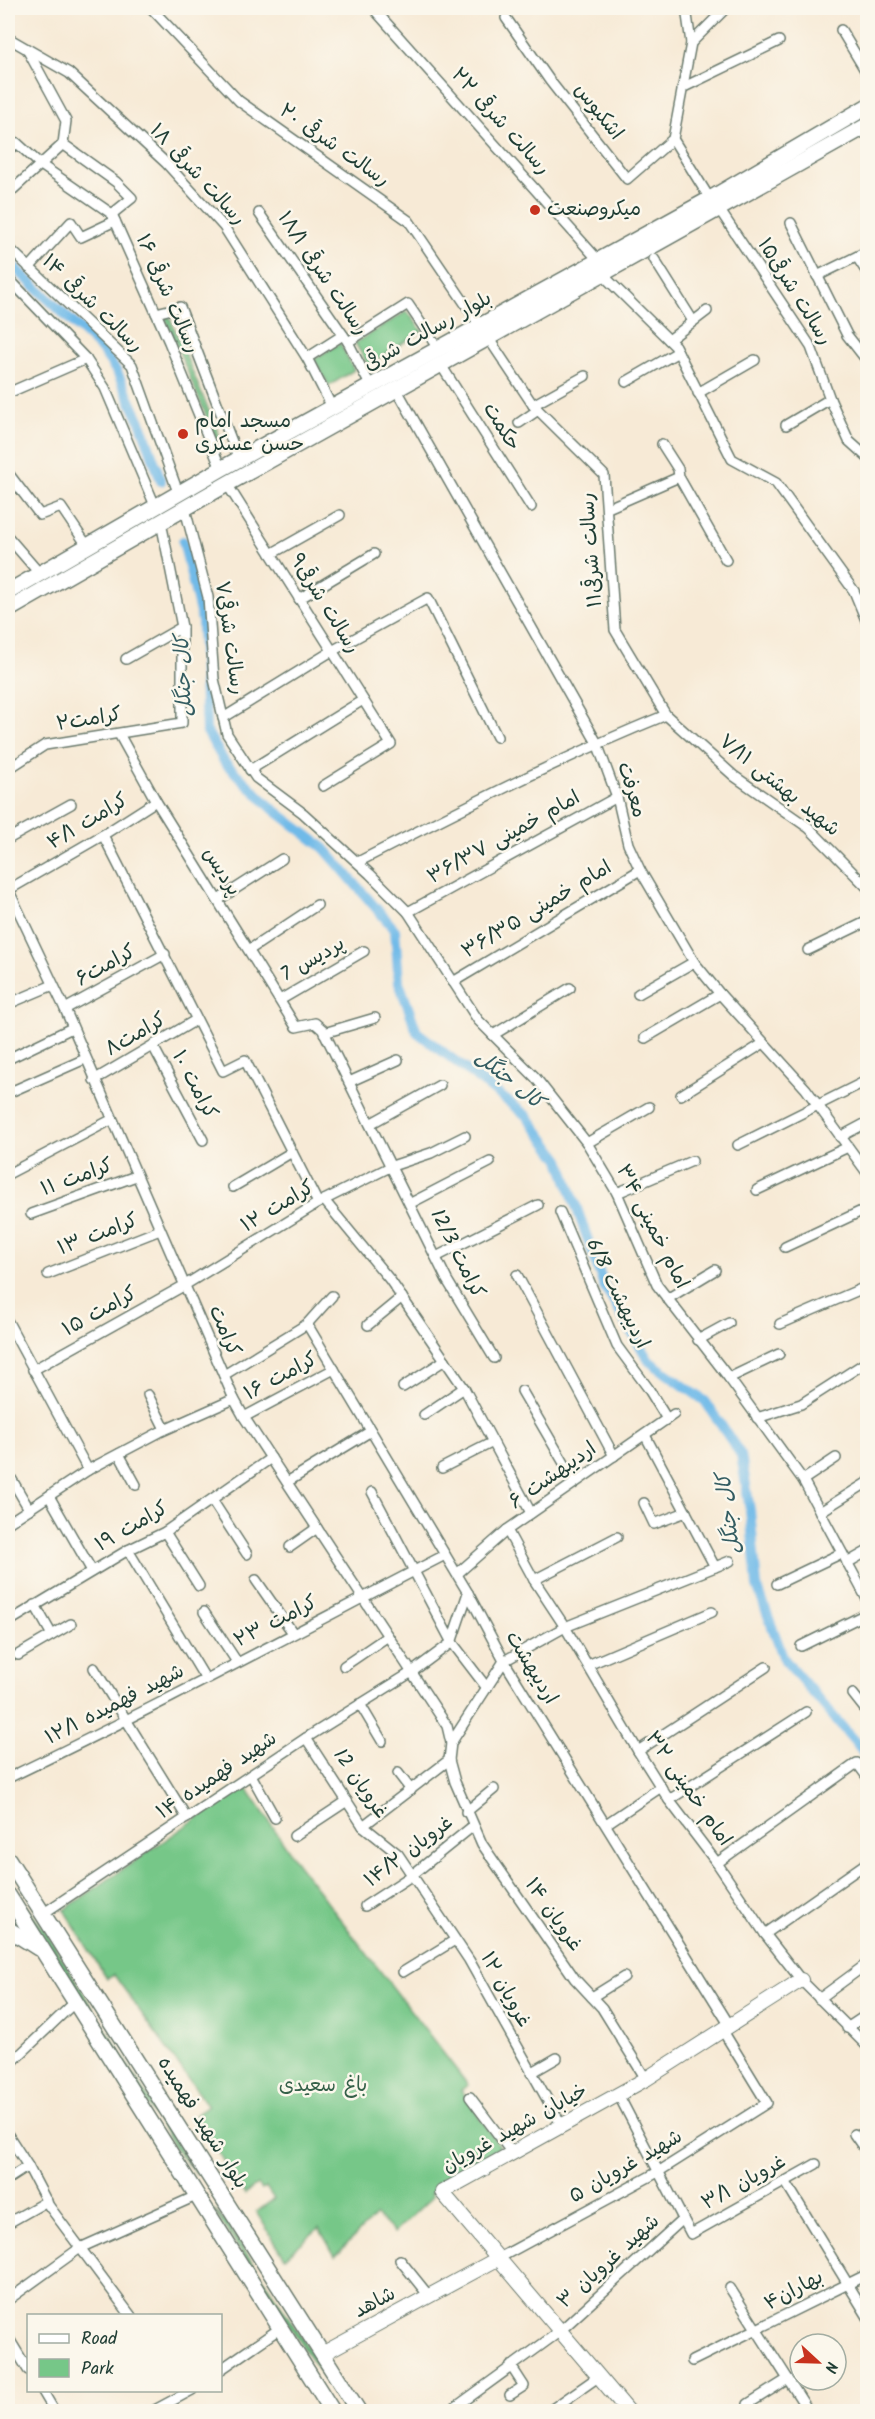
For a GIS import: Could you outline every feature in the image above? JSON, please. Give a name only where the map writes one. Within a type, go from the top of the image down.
[{"type":"main road","name":"بلوار رسالت شرقی","points":[[715,204],[867,106]]},
{"type":"main road","name":"بلوار رسالت شرقی","points":[[182,502],[221,469],[371,387],[440,358],[715,204],[867,125]]},
{"type":"main road","name":"بلوار رسالت شرقی","points":[[8,610],[91,554],[182,502],[227,484],[397,390],[440,358]]},
{"type":"main road","name":"بلوار رسالت شرقی","points":[[8,592],[40,574],[91,554]]},
{"type":"main road","points":[[8,1850],[41,1895],[44,1913]]},
{"type":"main road","name":"بلوار شهید فهمیده","points":[[10,1869],[44,1913],[359,2412]]},
{"type":"main road","points":[[8,1894],[74,2003],[333,2412]]},
{"type":"main road","points":[[8,1929],[42,1950]]},
{"type":"main road","points":[[196,2196],[215,2184]]},
{"type":"street","name":"رسالت شرقی ۲۰","points":[[151,8],[239,101],[409,221],[485,333]]},
{"type":"street","name":"رسالت شرقی ۲۲","points":[[373,8],[601,268],[669,340],[678,352],[732,459],[776,483],[854,591],[867,625]]},
{"type":"street","points":[[673,139],[691,43],[686,8]]},
{"type":"street","points":[[691,43],[726,8]]},
{"type":"street","name":"اشکبوس","points":[[506,18],[550,81],[627,179],[673,139]]},
{"type":"street","points":[[841,30],[867,75]]},
{"type":"street","name":"رسالت شرقی ۱۸","points":[[8,38],[69,73],[166,163],[224,227],[307,358],[333,409]]},
{"type":"street","points":[[682,88],[779,41]]},
{"type":"street","points":[[8,194],[63,144],[66,121],[27,49]]},
{"type":"street","name":"رسالت شرقی۱۵","points":[[673,139],[811,347],[830,399],[849,441],[867,458]]},
{"type":"street","points":[[8,150],[17,143],[41,165],[113,218]]},
{"type":"street","points":[[30,268],[71,222],[81,237],[113,218],[132,198],[116,182],[63,144]]},
{"type":"street","name":"رسالت شرقی ۱۸/۱","points":[[259,213],[345,339],[371,387]]},
{"type":"street","name":"رسالت شرقی ۱۶","points":[[113,218],[156,313],[221,469]]},
{"type":"street","points":[[791,223],[847,335],[867,362]]},
{"type":"street","name":"رسالت شرقی ۱۴","points":[[8,247],[132,365],[182,502]]},
{"type":"street","points":[[817,276],[867,251]]},
{"type":"street","points":[[857,257],[867,274]]},
{"type":"street","points":[[654,259],[693,321]]},
{"type":"street","points":[[8,278],[86,358],[105,387],[158,515],[182,627],[126,659]]},
{"type":"street","name":"حکمت","points":[[345,339],[408,304],[531,507]]},
{"type":"street","points":[[156,313],[180,306],[239,460]]},
{"type":"street","points":[[669,340],[707,311]]},
{"type":"street","name":"رسالت شرقی۱۱","points":[[485,333],[536,407],[604,475],[615,630],[666,715]]},
{"type":"street","points":[[307,358],[345,339]]},
{"type":"street","points":[[627,382],[678,352]]},
{"type":"street","points":[[8,393],[86,358]]},
{"type":"street","points":[[698,393],[755,360]]},
{"type":"street","points":[[519,423],[536,407],[585,376]]},
{"type":"street","name":"معرفت","points":[[397,390],[597,743],[617,797],[628,844],[640,870],[694,962],[806,1089],[867,1174]]},
{"type":"street","points":[[786,425],[830,399]]},
{"type":"street","points":[[662,444],[678,469],[679,477],[726,560]]},
{"type":"street","points":[[8,473],[40,515],[61,507],[91,554]]},
{"type":"street","points":[[608,508],[679,477]]},
{"type":"street","name":"رسالت شرقی۹","points":[[227,484],[391,744],[323,786]]},
{"type":"street","name":"رسالت شرقی۷","points":[[182,502],[208,597],[214,679],[227,734],[256,778],[303,813],[358,862],[408,912]]},
{"type":"street","points":[[272,554],[340,515]]},
{"type":"street","points":[[8,537],[40,574]]},
{"type":"street","points":[[299,599],[374,554]]},
{"type":"street","points":[[223,718],[332,651],[428,598],[497,737]]},
{"type":"street","name":"کرامت۲","points":[[8,769],[45,745],[182,723],[182,627]]},
{"type":"street","points":[[250,770],[363,700]]},
{"type":"street","points":[[358,862],[514,782],[597,743],[666,715]]},
{"type":"street","name":"شهید بهشتی ۷/۱۱","points":[[666,715],[734,776],[809,828],[867,888]]},
{"type":"street","name":"پردیس","points":[[119,734],[156,801],[296,1027],[315,1023],[320,1025],[324,1033]]},
{"type":"street","name":"امام خمینی ۳۶/۳۷","points":[[408,912],[617,797]]},
{"type":"street","name":"کرامت ۴/۱","points":[[8,890],[103,835],[156,801]]},
{"type":"street","points":[[8,839],[71,804]]},
{"type":"street","points":[[103,835],[223,1071],[245,1060],[292,1152],[321,1201],[402,1297],[464,1388],[531,1513]]},
{"type":"street","points":[[218,900],[282,859]]},
{"type":"street","name":"امام خمینی ۳۶/۳۵","points":[[453,982],[640,870]]},
{"type":"street","name":"کرامت","points":[[8,890],[12,909],[65,1009],[111,1120],[234,1399],[447,1726],[452,1743]]},
{"type":"street","points":[[249,950],[317,905]]},
{"type":"street","name":"امام خمینی ۳۴","points":[[408,912],[478,1020],[535,1077],[587,1143],[617,1193],[657,1285],[803,1479],[867,1601]]},
{"type":"street","points":[[808,950],[867,921]]},
{"type":"street","name":"پردیس 7","points":[[280,1000],[364,951]]},
{"type":"street","name":"کرامت۶","points":[[65,1009],[165,954]]},
{"type":"street","points":[[638,994],[694,962]]},
{"type":"street","points":[[8,1004],[53,985]]},
{"type":"street","points":[[493,1035],[570,988]]},
{"type":"street","points":[[645,1038],[720,994]]},
{"type":"street","points":[[324,1033],[375,1018]]},
{"type":"street","name":"کرامت۸","points":[[94,1080],[196,1020]]},
{"type":"street","points":[[8,1059],[72,1028]]},
{"type":"street","name":"کرامت 12/3","points":[[324,1033],[411,1203],[447,1280],[494,1358]]},
{"type":"street","points":[[681,1095],[764,1043]]},
{"type":"street","name":"کرامت ۱۰","points":[[153,1046],[203,1140]]},
{"type":"street","points":[[8,1093],[85,1059]]},
{"type":"street","points":[[349,1082],[398,1060]]},
{"type":"street","points":[[738,1145],[867,1080]]},
{"type":"street","points":[[370,1124],[440,1086]]},
{"type":"street","points":[[587,1143],[649,1107]]},
{"type":"street","points":[[8,1174],[111,1120]]},
{"type":"street","points":[[840,1137],[867,1122]]},
{"type":"street","name":"کرامت ۱۲","points":[[185,1285],[321,1201],[392,1166],[431,1153],[465,1136]]},
{"type":"street","points":[[757,1190],[848,1148]]},
{"type":"street","points":[[233,1187],[292,1152]]},
{"type":"street","points":[[617,1193],[692,1161]]},
{"type":"street","points":[[411,1203],[490,1162]]},
{"type":"street","name":"کرامت ۱۱","points":[[31,1214],[136,1176]]},
{"type":"street","points":[[436,1257],[538,1205]]},
{"type":"street","points":[[785,1247],[867,1208]]},
{"type":"street","name":"اردیبهشت 6/8","points":[[560,1212],[617,1346],[671,1417]]},
{"type":"street","name":"کرامت ۱۳","points":[[48,1274],[160,1230]]},
{"type":"street","points":[[667,1299],[715,1270]]},
{"type":"street","points":[[517,1275],[614,1456]]},
{"type":"street","name":"کرامت ۱۵","points":[[33,1370],[185,1285]]},
{"type":"street","points":[[780,1324],[867,1286]]},
{"type":"street","points":[[224,1375],[307,1324],[332,1296]]},
{"type":"street","points":[[368,1325],[402,1297]]},
{"type":"street","points":[[8,1322],[88,1470]]},
{"type":"street","points":[[698,1340],[729,1323]]},
{"type":"street","name":"اردیبهشت","points":[[307,1324],[457,1574],[504,1661],[606,1824],[727,2028],[767,2103]]},
{"type":"street","points":[[729,1378],[779,1354]]},
{"type":"street","points":[[403,1387],[445,1360]]},
{"type":"street","points":[[757,1418],[801,1404],[867,1361]]},
{"type":"street","name":"کرامت ۱۶","points":[[244,1417],[334,1369]]},
{"type":"street","points":[[423,1415],[464,1388]]},
{"type":"street","points":[[522,1391],[575,1482]]},
{"type":"street","points":[[148,1395],[162,1431]]},
{"type":"street","points":[[8,1523],[88,1470],[162,1431],[234,1399]]},
{"type":"street","name":"اردیبهشت ۶","points":[[457,1574],[507,1530],[671,1417]]},
{"type":"street","points":[[286,1482],[371,1431]]},
{"type":"street","points":[[645,1434],[715,1567]]},
{"type":"street","points":[[442,1468],[493,1442]]},
{"type":"street","points":[[119,1454],[136,1485]]},
{"type":"street","name":"کرامت ۱۹","points":[[8,1622],[128,1550],[165,1532],[271,1458]]},
{"type":"street","points":[[803,1479],[836,1458]]},
{"type":"street","points":[[8,1473],[29,1509]]},
{"type":"street","points":[[820,1512],[867,1482]]},
{"type":"street","points":[[372,1492],[451,1641],[487,1688]]},
{"type":"street","points":[[49,1496],[92,1571]]},
{"type":"street","points":[[212,1500],[248,1554]]},
{"type":"street","points":[[644,1503],[654,1524],[686,1512]]},
{"type":"street","points":[[290,1547],[317,1528]]},
{"type":"street","name":"امام خمینی ۳۲","points":[[507,1530],[534,1580],[565,1627],[669,1800],[717,1863],[765,1934],[801,1980],[867,2047]]},
{"type":"street","points":[[165,1532],[199,1586]]},
{"type":"street","points":[[534,1580],[616,1537]]},
{"type":"street","points":[[128,1550],[205,1678]]},
{"type":"street","points":[[847,1563],[867,1551]]},
{"type":"street","points":[[777,1584],[842,1553]]},
{"type":"street","name":"کرامت ۲۳","points":[[205,1678],[445,1555]]},
{"type":"street","points":[[363,1826],[449,1760],[452,1743],[504,1661],[565,1627],[730,1561]]},
{"type":"street","points":[[256,1580],[293,1633]]},
{"type":"street","points":[[451,1641],[468,1593]]},
{"type":"street","points":[[35,1605],[52,1635]]},
{"type":"street","points":[[204,1612],[237,1662]]},
{"type":"street","points":[[588,1665],[712,1612]]},
{"type":"street","points":[[801,1646],[867,1613]]},
{"type":"street","points":[[18,1655],[70,1624]]},
{"type":"street","points":[[344,1666],[388,1636]]},
{"type":"street","name":"شهید فهمیده ۱۴","points":[[44,1913],[306,1738],[412,1672],[451,1641]]},
{"type":"street","points":[[638,1751],[766,1667]]},
{"type":"street","points":[[94,1668],[187,1818]]},
{"type":"street","name":"شهید فهمیده ۱۲/۱","points":[[8,1778],[127,1722],[205,1678]]},
{"type":"street","points":[[853,1694],[867,1713]]},
{"type":"street","points":[[360,1704],[382,1741]]},
{"type":"street","points":[[669,1800],[806,1712]]},
{"type":"street","name":"غرویان 12","points":[[306,1738],[363,1826],[398,1854],[411,1876]]},
{"type":"street","name":"غرویان ۱۴","points":[[449,1760],[466,1812],[482,1844],[575,1979],[602,2008],[646,2079]]},
{"type":"street","points":[[717,1863],[857,1763],[867,1778]]},
{"type":"street","points":[[398,1773],[411,1790]]},
{"type":"street","points":[[251,1775],[275,1818]]},
{"type":"street","points":[[606,1824],[661,1787]]},
{"type":"street","points":[[466,1812],[494,1789]]},
{"type":"street","points":[[294,1836],[347,1801]]},
{"type":"street","name":"غرویان ۱۴/۲","points":[[365,1906],[411,1876],[474,1826]]},
{"type":"street","points":[[765,1934],[867,1862]]},
{"type":"street","name":"غرویان ۱۲","points":[[411,1876],[469,1960],[562,2126]]},
{"type":"street","points":[[403,1972],[455,1940]]},
{"type":"street","points":[[819,2000],[867,1963]]},
{"type":"street","points":[[592,1997],[624,1977]]},
{"type":"street","name":"خیابان شهید غرویان","points":[[628,2412],[442,2192],[646,2079],[801,1980]]},
{"type":"street","points":[[8,2066],[74,2003]]},
{"type":"street","points":[[847,2028],[867,2014]]},
{"type":"street","points":[[531,2073],[557,2058]]},
{"type":"street","points":[[618,2094],[683,2219]]},
{"type":"street","points":[[470,2097],[512,2153]]},
{"type":"street","name":"شهید غرویان ۵","points":[[499,2258],[658,2172],[767,2103]]},
{"type":"street","points":[[8,2134],[47,2201],[129,2314]]},
{"type":"street","points":[[854,2134],[867,2154]]},
{"type":"street","name":"غرویان ۳/۱","points":[[683,2219],[691,2234],[816,2164]]},
{"type":"street","points":[[8,2179],[28,2166]]},
{"type":"street","points":[[784,2181],[867,2318]]},
{"type":"street","points":[[8,2300],[80,2248],[196,2196]]},
{"type":"street","points":[[8,2223],[47,2201]]},
{"type":"street","name":"شهید غرویان ۳","points":[[449,2412],[559,2332],[683,2219]]},
{"type":"street","name":"شاهد","points":[[322,2354],[499,2258]]},
{"type":"street","points":[[400,2260],[429,2296]]},
{"type":"street","name":"بهاران۴","points":[[692,2361],[757,2331],[867,2274]]},
{"type":"street","points":[[730,2288],[788,2379],[748,2404]]},
{"type":"street","points":[[222,2369],[279,2328]]},
{"type":"street","points":[[8,2337],[27,2368]]},
{"type":"street","points":[[510,2395],[524,2386],[512,2366]]},
{"type":"street","points":[[548,2412],[598,2377]]},
{"type":"street","points":[[43,2392],[55,2412]]},
{"type":"street","points":[[151,2412],[187,2392]]},
{"type":"street","points":[[796,2392],[809,2412]]},
{"type":"green space","points":[[167,311],[222,442],[218,444],[163,313]]},
{"type":"green space","points":[[407,311],[422,331],[368,365],[355,343]]},
{"type":"green space","points":[[340,343],[354,370],[329,386],[314,359]]},
{"type":"green space","name":"باغ سعیدی","points":[[245,1785],[297,1863],[468,2085],[461,2090],[500,2147],[430,2194],[432,2197],[394,2233],[376,2215],[335,2256],[319,2228],[285,2257],[256,2212],[274,2199],[266,2187],[262,2190],[257,2185],[245,2194],[194,2116],[208,2106],[114,1975],[107,1979],[64,1910]]},
{"type":"green space","points":[[17,1896],[44,1929],[196,2175],[174,2147]]},
{"type":"green space","points":[[213,2209],[226,2222],[350,2411],[345,2411]]},
{"type":"waterway","name":"کال جنگل","points":[[8,261],[102,350],[117,372],[142,426],[161,481]]},
{"type":"waterway","name":"کال جنگل","points":[[183,541],[202,621],[206,730],[225,763],[273,809],[324,848],[395,930],[399,982],[417,1032],[527,1116],[560,1160],[604,1286],[649,1361],[705,1401],[741,1455],[750,1510],[757,1586],[784,1659],[868,1757]]},
{"type":"place","name":"میکروصنعت","points":[[535,210]]},
{"type":"place","name":"مسجد امام حسن عسکری","points":[[183,434]]}]
